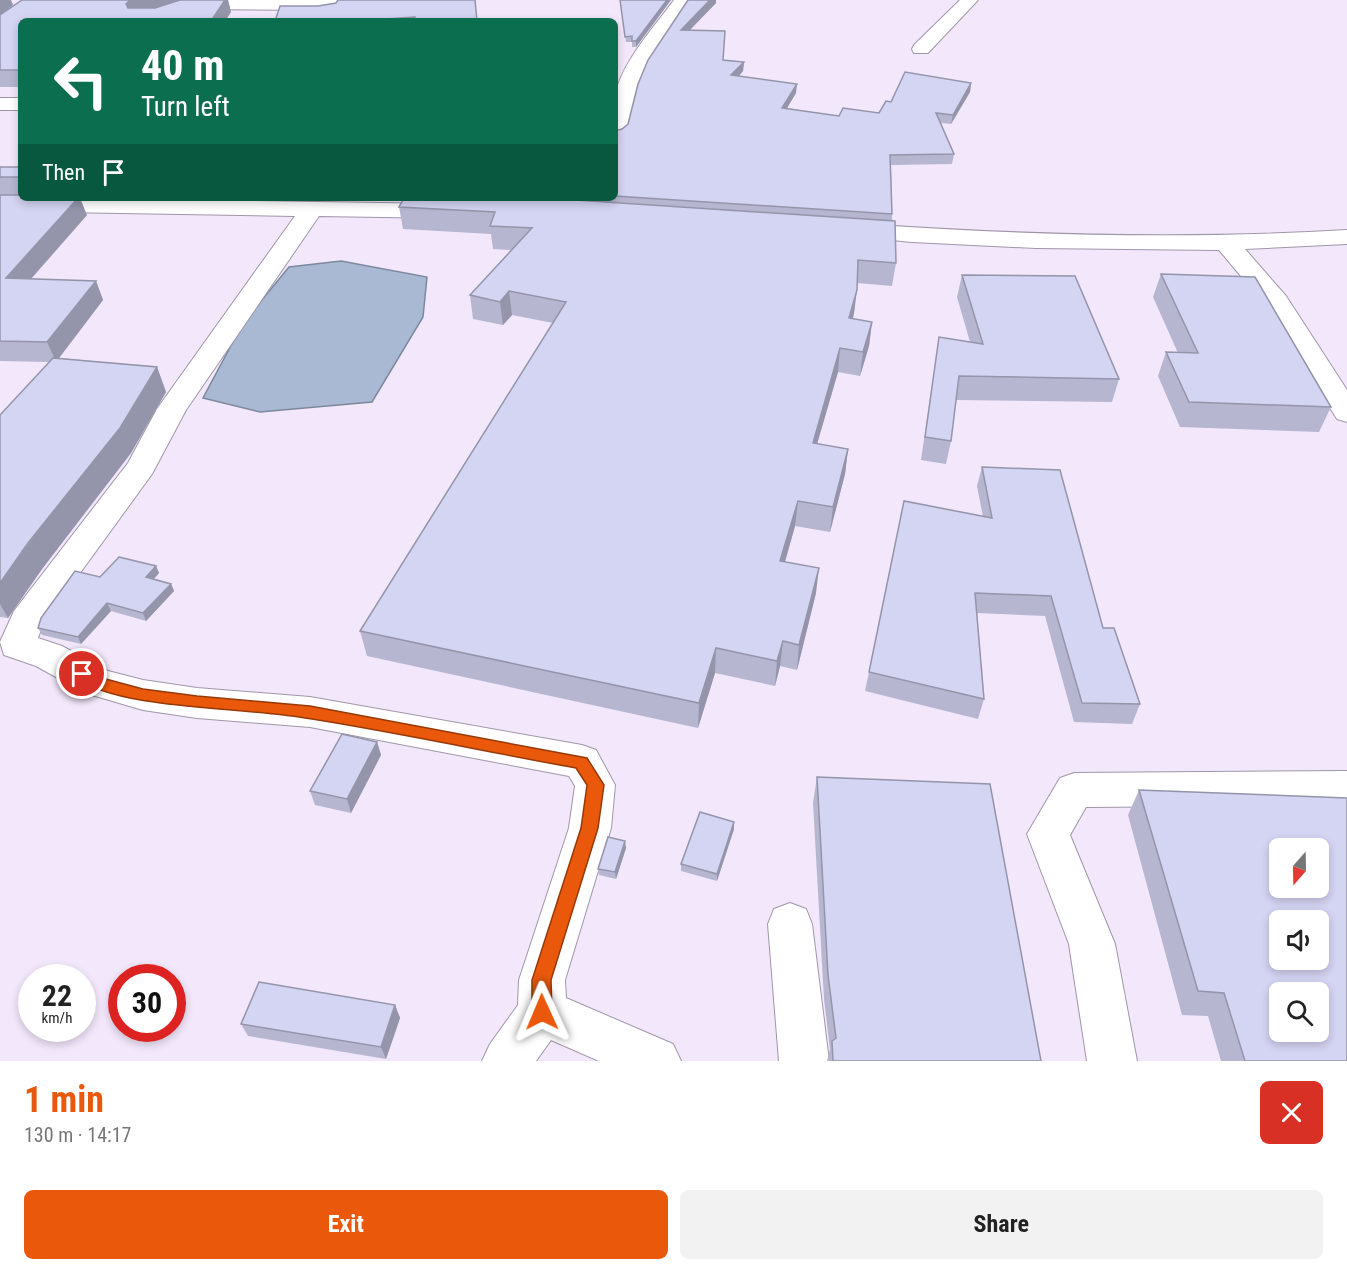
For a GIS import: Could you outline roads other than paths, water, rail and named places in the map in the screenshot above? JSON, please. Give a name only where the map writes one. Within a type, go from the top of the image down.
[{"type":"street","points":[[172,11],[196,3],[319,5],[331,3],[333,0]]},
{"type":"street","points":[[618,126],[626,92],[658,34],[683,0]]},
{"type":"street","points":[[921,49],[970,0]]},
{"type":"street","points":[[0,104],[18,104]]},
{"type":"street","points":[[0,204],[462,211]]},
{"type":"street","points":[[312,208],[251,294],[226,335],[172,409],[141,467],[27,620],[17,645],[50,656],[98,682],[143,695],[310,712],[582,762],[595,785],[590,828],[542,980],[542,1012],[507,1061]]},
{"type":"street","points":[[823,228],[904,235],[1099,243],[1226,243],[1347,237]]},
{"type":"street","points":[[1226,243],[1277,302],[1347,413]]},
{"type":"street","points":[[1112,1061],[1092,944],[1048,834],[1074,790],[1347,788]]},
{"type":"street","points":[[790,924],[804,1061]]},
{"type":"street","points":[[542,1012],[656,1061]]},
{"type":"water","points":[[341,261],[427,277],[423,317],[372,402],[260,412],[203,398],[243,323],[289,267]]}]
